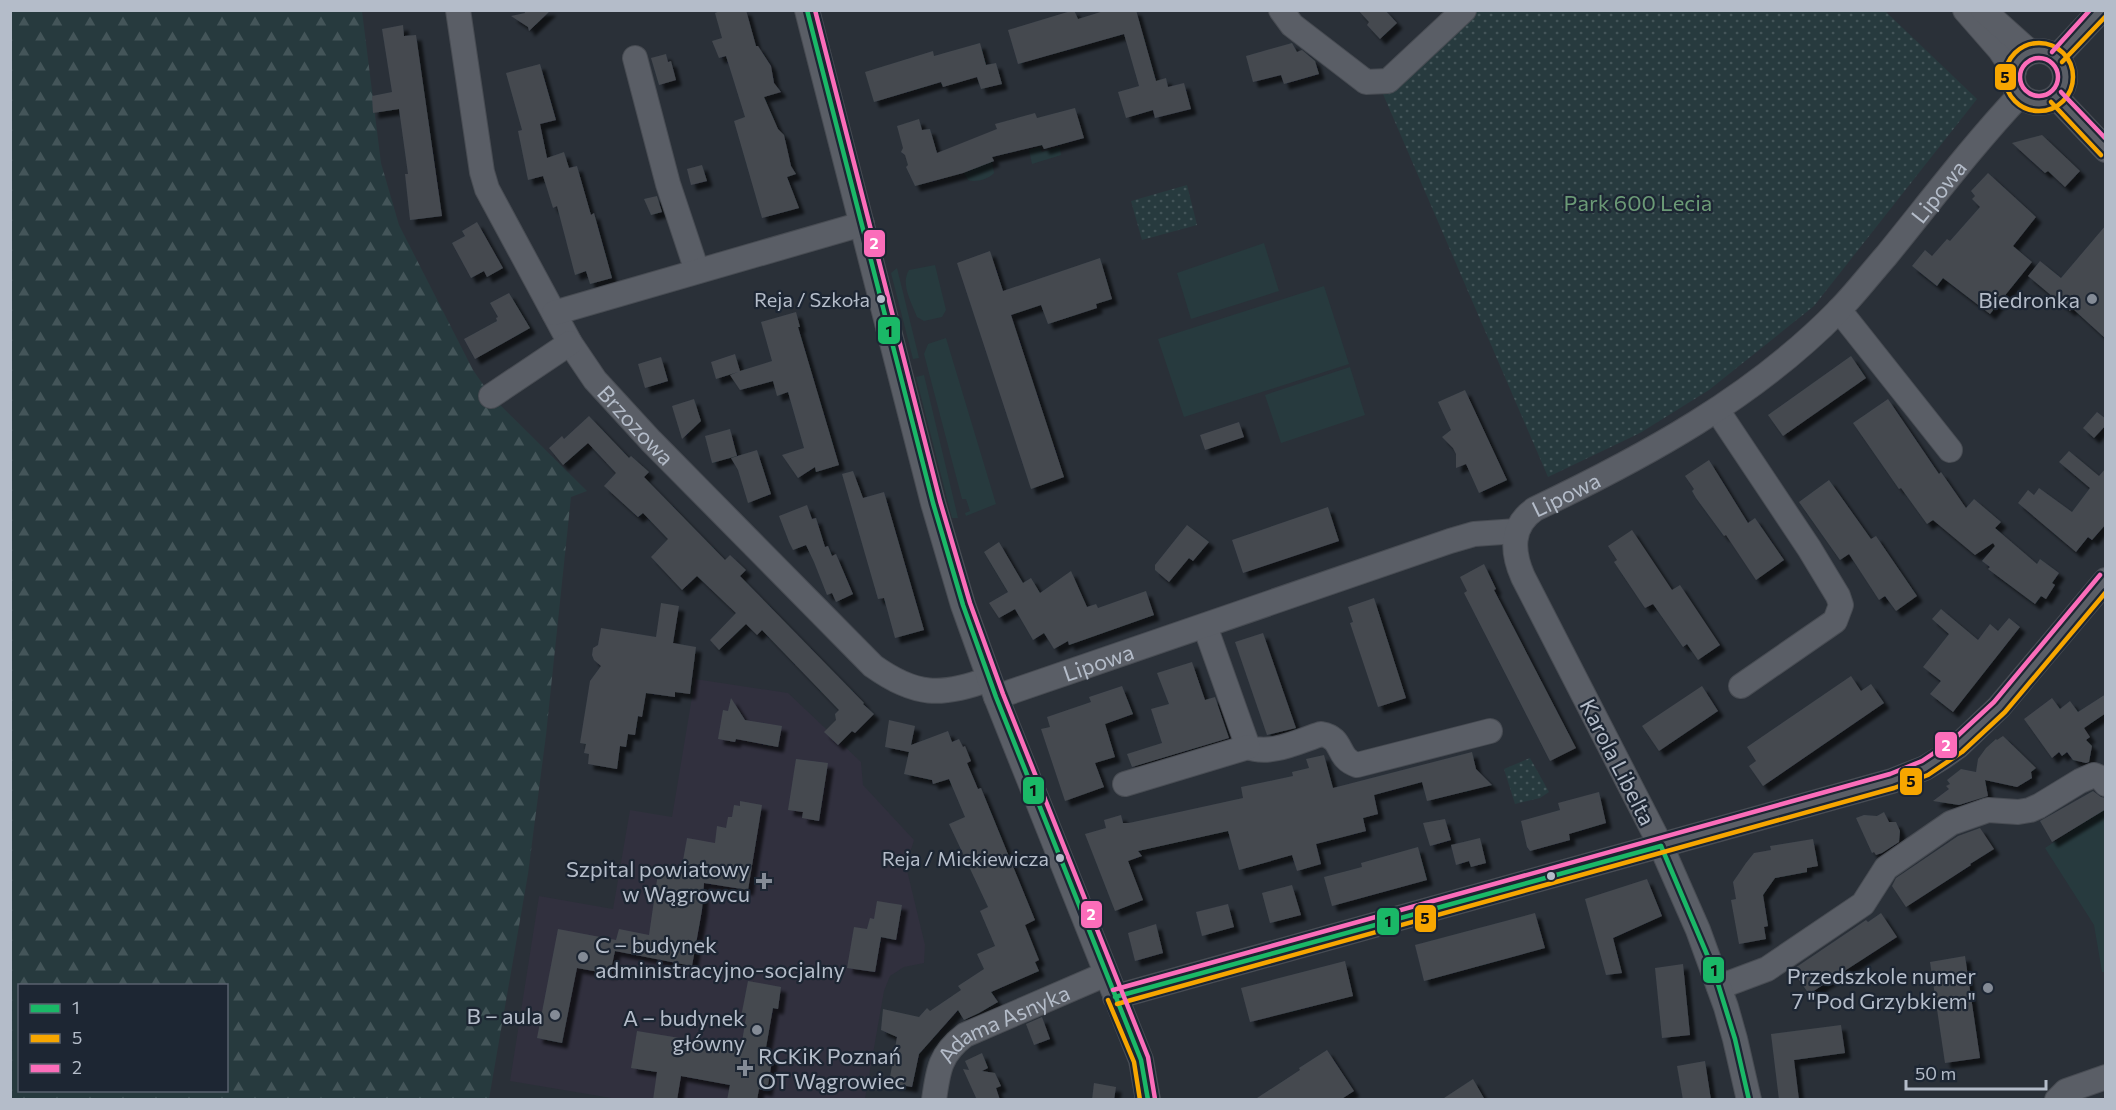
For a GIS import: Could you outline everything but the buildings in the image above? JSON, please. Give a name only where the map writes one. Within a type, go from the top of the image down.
[{"type":"street","name":"Brzozowa","points":[[458,10],[482,172],[487,189],[570,343],[596,380],[651,441],[873,666],[893,680],[917,689],[947,691],[968,687],[992,688]]},
{"type":"street","points":[[807,10],[939,526],[967,617],[992,688],[1141,1060],[1148,1100]]},
{"type":"street","points":[[1281,10],[1292,25],[1366,82],[1389,81],[1464,10]]},
{"type":"street","points":[[1965,10],[2000,50],[2014,70]]},
{"type":"street","points":[[1983,10],[2030,52]]},
{"type":"street","points":[[2057,57],[2101,10]]},
{"type":"street","points":[[2042,51],[2057,57],[2065,71],[2066,81],[2062,90],[2047,103],[2036,104],[2025,100],[2014,86],[2014,70],[2020,59],[2030,52],[2042,51]]},
{"type":"street","points":[[635,58],[668,184],[697,271]]},
{"type":"street","name":"Lipowa","points":[[992,688],[1205,626],[1450,541],[1474,534],[1517,531],[1525,518],[1535,509],[1654,449],[1717,410],[1790,355],[1839,310],[2020,95]]},
{"type":"street","points":[[2056,97],[2106,150]]},
{"type":"street","points":[[554,313],[862,224]]},
{"type":"street","points":[[1839,310],[1950,450]]},
{"type":"street","points":[[491,396],[570,343]]},
{"type":"street","points":[[1717,410],[1809,548],[1841,605],[1835,621],[1741,686]]},
{"type":"street","name":"Karola Libelta","points":[[1517,531],[1515,557],[1523,577],[1661,846],[1698,930],[1736,1039],[1749,1100]]},
{"type":"street","points":[[1115,997],[1882,784],[1925,768],[1957,747],[1988,719],[2101,594]]},
{"type":"street","points":[[1205,626],[1248,747]]},
{"type":"street","points":[[1125,784],[1248,747],[1267,750],[1321,735],[1328,735],[1334,739],[1344,759],[1357,765],[1490,731]]},
{"type":"street","points":[[1719,987],[1767,969],[1863,904],[1886,868],[1951,823],[1988,810],[2018,812],[2030,810],[2094,775],[2106,784]]},
{"type":"street","name":"Adama Asnyka","points":[[933,1100],[938,1071],[944,1056],[953,1044],[965,1035],[1106,974]]},
{"type":"street","points":[[2056,1100],[2066,1091],[2106,1077]]},
{"type":"shaded area","name":"Szpital powiatowy w Wągrowcu","points":[[695,679],[788,693],[861,762],[863,785],[914,840],[906,866],[925,945],[924,963],[904,967],[890,976],[884,991],[865,1099],[617,1099],[510,1081],[539,896],[613,909],[630,810],[672,817]]},
{"type":"green space","name":"Park 600 Lecia","points":[[1884,10],[1977,99],[1814,306],[1709,390],[1640,433],[1548,477],[1383,94],[1474,11]]},
{"type":"green space","points":[[10,11],[362,11],[381,163],[399,225],[473,370],[491,396],[587,491],[571,497],[546,735],[528,874],[489,1099],[11,1099]]},
{"type":"green space","points":[[1040,147],[1042,152],[1060,147],[1061,155],[1032,164],[1029,150]]},
{"type":"green space","points":[[992,161],[994,173],[992,175],[978,181],[968,180],[964,173]]},
{"type":"green space","points":[[1187,185],[1197,225],[1142,240],[1131,201]]},
{"type":"green space","points":[[1264,243],[1279,291],[1191,319],[1177,273]]},
{"type":"green space","points":[[935,265],[946,310],[942,317],[924,321],[917,317],[910,300],[906,287],[907,275],[909,270]]},
{"type":"green space","points":[[897,268],[919,358],[913,359],[891,273]]},
{"type":"green space","points":[[1324,286],[1349,364],[1184,417],[1158,339]]},
{"type":"green space","points":[[946,338],[996,504],[966,516],[965,513],[970,511],[966,499],[962,499],[924,354],[928,344]]},
{"type":"green space","points":[[1350,367],[1365,415],[1281,443],[1265,395]]},
{"type":"green space","points":[[924,375],[958,518],[952,518],[916,377]]},
{"type":"green space","points":[[1530,758],[1549,792],[1540,798],[1515,804],[1504,769]]},
{"type":"green space","points":[[2105,809],[2105,972],[2102,972],[2094,925],[2045,848]]},
{"type":"transit line","name":"1","points":[[807,10],[933,503],[963,605],[996,697],[1141,1060],[1148,1100]]},
{"type":"transit line","name":"2","points":[[815,10],[940,501],[970,603],[1003,694],[1148,1057],[1155,1099]]},
{"type":"transit line","name":"2","points":[[2052,52],[2090,10]]},
{"type":"transit line","name":"5","points":[[2062,62],[2106,16]]},
{"type":"transit line","name":"5","points":[[2039,43],[2052,46],[2063,53],[2070,64],[2073,77],[2070,90],[2063,101],[2052,108],[2039,111],[2026,108],[2015,101],[2008,90],[2005,77],[2008,64],[2015,53],[2026,46],[2039,43]]},
{"type":"transit line","name":"2","points":[[2039,58],[2052,64],[2058,77],[2052,90],[2039,96],[2026,90],[2020,77],[2026,64],[2039,58]]},
{"type":"transit line","name":"2","points":[[2061,92],[2106,139]]},
{"type":"transit line","name":"5","points":[[2051,102],[2101,155]]},
{"type":"transit line","name":"2","points":[[1113,990],[1890,774],[1922,761],[1952,741],[1994,702],[2100,575]]},
{"type":"transit line","name":"5","points":[[1117,1004],[1894,788],[1928,775],[1962,752],[2005,712],[2106,592]]},
{"type":"transit line","name":"1","points":[[1661,846],[1714,971],[1735,1039],[1749,1100]]},
{"type":"transit line","name":"1","points":[[1115,997],[1661,846]]},
{"type":"transit line","name":"5","points":[[1108,1000],[1134,1062],[1140,1100]]},
{"type":"place","name":"Reja / Szkoła","points":[[881,299]]},
{"type":"place","name":"Biedronka","points":[[2092,299]]},
{"type":"place","name":"Reja / Mickiewicza","points":[[1060,858]]},
{"type":"place","name":"Szpital powiatowy w Wągrowcu","points":[[764,881]]},
{"type":"place","name":"C – budynek administracyjno-socjalny","points":[[583,957]]},
{"type":"place","name":"Przedszkole numer 7 \"Pod Grzybkiem\"","points":[[1988,988]]},
{"type":"place","name":"B – aula","points":[[555,1015]]},
{"type":"place","name":"A – budynek główny","points":[[757,1030]]},
{"type":"place","name":"RCKiK Poznań OT Wągrowiec","points":[[745,1068]]}]
